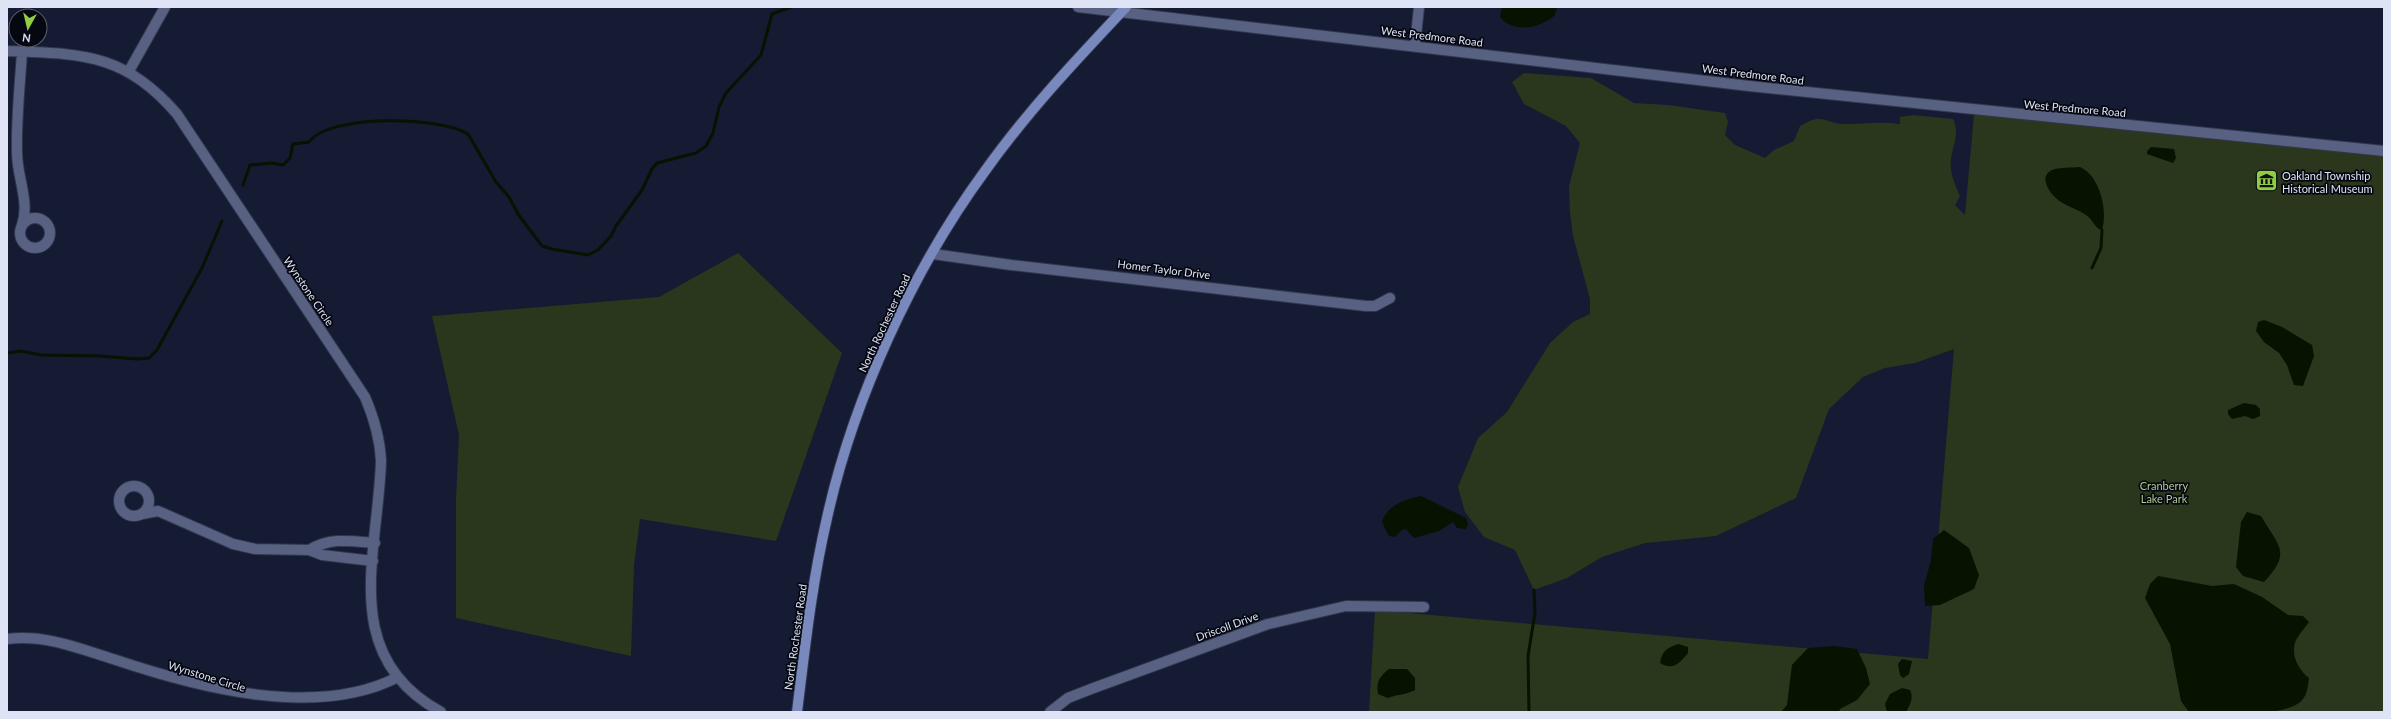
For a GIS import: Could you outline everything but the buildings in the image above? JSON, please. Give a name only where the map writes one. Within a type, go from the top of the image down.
[{"type":"main road","name":"North Rochester Road","points":[[797,712],[811,603],[826,519],[845,452],[882,351],[917,280],[961,205],[1010,137],[1077,57],[1124,9]]},
{"type":"street","points":[[129,71],[165,7]]},
{"type":"street","name":"West Predmore Road","points":[[1078,7],[1124,9],[1749,86],[2384,151]]},
{"type":"street","points":[[1415,45],[1419,7]]},
{"type":"street","name":"Wynstone Circle","points":[[7,51],[92,57],[129,71],[160,94],[177,114],[365,397],[374,417],[380,440],[380,484],[370,600],[374,630],[385,658],[398,677],[418,696],[441,712]]},
{"type":"street","points":[[22,52],[16,150],[18,175],[26,209],[22,225],[21,239],[28,246],[38,248],[46,243],[50,234],[47,225],[26,209]]},
{"type":"street","points":[[22,225],[30,219],[39,219]]},
{"type":"street","name":"Homer Taylor Drive","points":[[933,254],[1012,265],[1366,306],[1376,306],[1390,298]]},
{"type":"street","points":[[158,511],[132,516],[124,512],[119,503],[121,494],[129,487],[138,487],[148,497],[158,511],[233,544],[278,551],[309,550],[322,555],[373,560]]},
{"type":"street","points":[[142,514],[148,507],[148,497]]},
{"type":"street","points":[[309,550],[321,543],[332,540],[375,543]]},
{"type":"street","name":"Driscoll Drive","points":[[1050,712],[1068,698],[1268,624],[1346,606],[1424,607]]},
{"type":"street","name":"Wynstone Circle","points":[[7,639],[30,638],[66,644],[220,695],[276,704],[310,707],[347,703],[378,692],[398,677]]},
{"type":"green space","name":"Cranberry Lake Park","points":[[1524,73],[1591,78],[1634,103],[1668,105],[1725,113],[1728,122],[1725,135],[1735,145],[1765,158],[1774,150],[1794,141],[1800,126],[1814,120],[1823,119],[1844,124],[1900,124],[1900,117],[1913,115],[1953,119],[1956,134],[1951,159],[1951,168],[1954,183],[1960,196],[1955,205],[1965,215],[1974,114],[2384,155],[2384,712],[1369,712],[1375,610],[1928,659],[1954,349],[1915,363],[1885,368],[1863,377],[1829,409],[1796,498],[1716,536],[1645,543],[1602,557],[1567,578],[1534,590],[1515,550],[1484,537],[1465,512],[1458,487],[1478,438],[1507,412],[1550,343],[1573,322],[1590,314],[1590,299],[1573,236],[1570,212],[1569,186],[1580,143],[1566,126],[1524,104],[1512,82]]},
{"type":"green space","points":[[738,253],[842,353],[776,541],[640,519],[634,565],[631,656],[456,618],[456,500],[459,435],[432,316],[659,297]]},
{"type":"shaded area","points":[[1502,7],[1557,7],[1555,15],[1549,20],[1535,26],[1520,27],[1512,26],[1500,17]]},
{"type":"shaded area","points":[[2151,147],[2174,149],[2176,158],[2173,163],[2147,154],[2147,151]]},
{"type":"shaded area","points":[[2080,167],[2087,171],[2093,178],[2101,194],[2104,213],[2102,230],[2099,229],[2086,215],[2058,200],[2050,192],[2046,182],[2047,173],[2052,170]]},
{"type":"shaded area","points":[[2264,320],[2282,327],[2312,345],[2314,356],[2303,386],[2294,385],[2287,365],[2279,353],[2264,342],[2256,331],[2258,322]]},
{"type":"shaded area","points":[[2244,403],[2256,405],[2260,409],[2260,416],[2253,419],[2245,416],[2232,419],[2228,414],[2228,410]]},
{"type":"shaded area","points":[[1421,496],[1466,518],[1468,524],[1466,529],[1457,528],[1453,522],[1439,531],[1414,538],[1406,529],[1402,530],[1395,537],[1389,536],[1382,522],[1388,511],[1403,501]]},
{"type":"shaded area","points":[[2247,512],[2261,516],[2280,549],[2278,563],[2273,572],[2264,582],[2243,576],[2236,567],[2241,522]]},
{"type":"shaded area","points":[[1944,530],[1969,548],[1979,575],[1974,589],[1940,605],[1925,606],[1924,586],[1931,560],[1933,539]]},
{"type":"shaded area","points":[[2158,576],[2212,586],[2234,584],[2262,597],[2288,615],[2303,616],[2309,622],[2294,645],[2298,666],[2309,678],[2307,692],[2302,701],[2288,708],[2261,713],[2246,714],[2189,712],[2181,701],[2170,644],[2145,598],[2150,584]]},
{"type":"shaded area","points":[[1678,644],[1688,647],[1688,653],[1682,660],[1676,665],[1672,666],[1660,663],[1666,650]]},
{"type":"shaded area","points":[[1834,646],[1857,649],[1866,668],[1870,684],[1857,700],[1840,709],[1839,712],[1781,712],[1787,705],[1792,665],[1808,648]]},
{"type":"shaded area","points":[[1902,659],[1912,661],[1909,674],[1903,678],[1900,675],[1898,664]]},
{"type":"shaded area","points":[[1389,669],[1407,669],[1415,678],[1415,690],[1388,698],[1378,694],[1377,686],[1379,680]]},
{"type":"shaded area","points":[[1902,688],[1910,690],[1912,696],[1906,712],[1887,712],[1885,704],[1890,694]]},
{"type":"waterway","points":[[243,185],[250,165],[272,163],[283,165],[290,158],[293,144],[309,142],[320,133],[338,126],[360,122],[410,121],[454,128],[468,134],[496,182],[509,197],[518,214],[542,246],[588,255],[598,250],[611,236],[616,226],[642,190],[652,169],[657,163],[696,153],[706,146],[713,133],[719,107],[726,93],[761,55],[772,14],[791,7]]},
{"type":"waterway","points":[[7,353],[21,351],[41,355],[100,356],[137,359],[149,358],[157,350],[202,268],[222,221]]},
{"type":"waterway","points":[[2092,268],[2101,248],[2102,230]]},
{"type":"waterway","points":[[1529,712],[1528,656],[1535,613],[1534,590]]},
{"type":"place","name":"Oakland Township Historical Museum","points":[[2267,181]]}]
